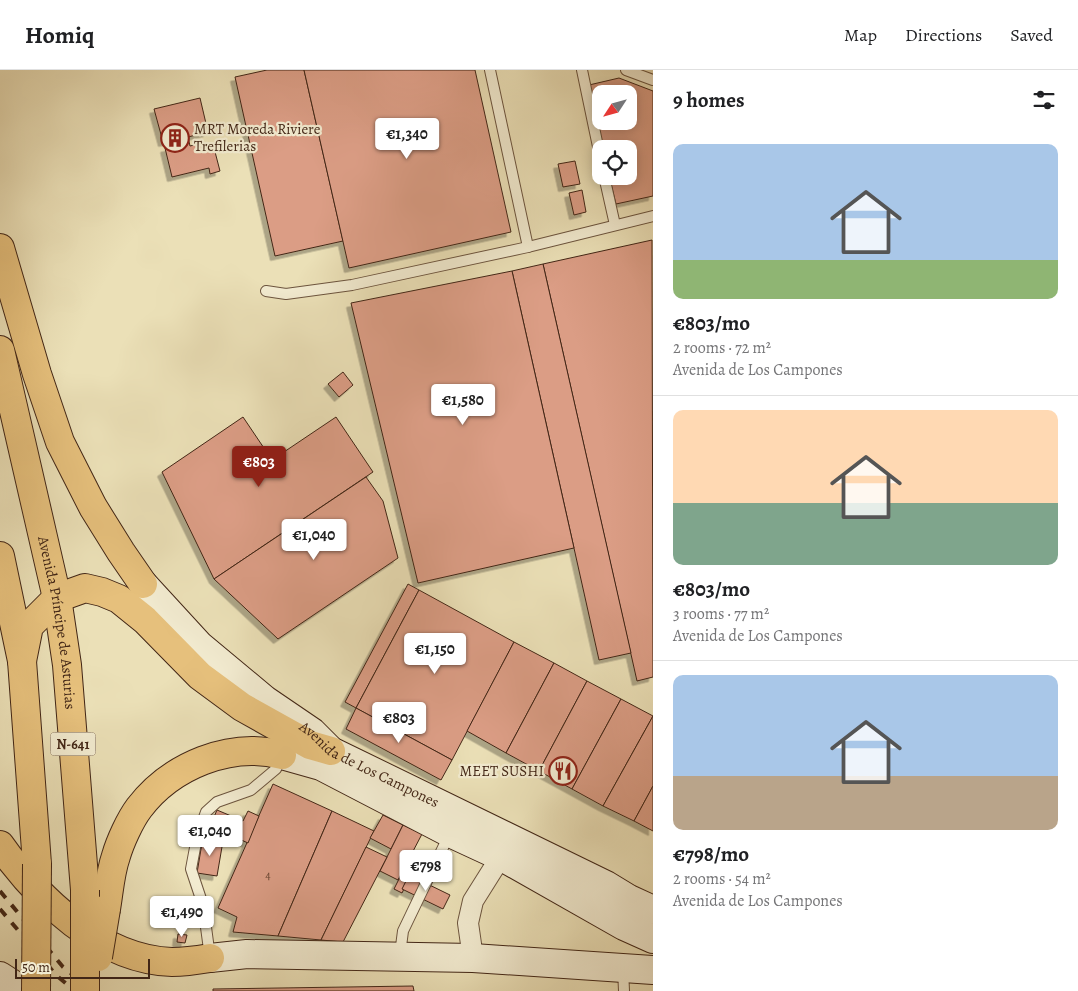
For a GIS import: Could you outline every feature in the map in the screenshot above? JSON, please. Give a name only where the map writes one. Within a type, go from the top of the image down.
[{"type":"highway","points":[[0,248],[37,374],[60,442],[93,507],[120,552],[143,584]]},
{"type":"highway","name":"Avenida Príncipe de Asturias","points":[[0,350],[57,598],[67,665],[85,890],[85,991]]},
{"type":"highway","name":"N-641","points":[[0,556],[22,661],[37,864],[10,982]]},
{"type":"highway","points":[[22,661],[29,626],[57,598],[85,588],[102,592],[119,599],[145,620],[200,676],[242,707],[310,745],[332,751]]},
{"type":"highway","points":[[92,991],[116,857],[126,832],[139,808],[174,774],[196,762],[244,751],[267,751],[282,755]]},
{"type":"highway","points":[[0,845],[15,866],[55,908],[76,926],[120,949],[143,957],[172,962],[210,958]]},
{"type":"street","name":"Avenida de Los Campones","points":[[143,584],[199,645],[265,700],[312,732],[332,751],[606,885],[628,899],[653,910]]},
{"type":"street","name":"Avenida de Los Campones","points":[[282,755],[322,766],[450,833],[504,858],[624,926],[653,939]]},
{"type":"street","name":"Avenida de Los Campones","points":[[504,858],[519,855],[601,896],[628,899]]},
{"type":"street","points":[[474,958],[468,924],[473,901],[495,866],[504,858]]},
{"type":"street","points":[[210,958],[247,954],[474,958],[624,979],[653,970]]},
{"type":"lane","points":[[490,70],[528,247]]},
{"type":"lane","points":[[582,70],[597,140]]},
{"type":"lane","points":[[626,70],[653,80]]},
{"type":"lane","points":[[606,185],[615,225]]},
{"type":"lane","points":[[266,290],[286,294],[352,285],[528,247],[653,216]]},
{"type":"lane","points":[[210,958],[203,905],[191,869],[197,837],[206,812],[217,802],[251,790],[276,769],[282,755]]},
{"type":"lane","points":[[399,958],[403,931],[450,833]]},
{"type":"building","points":[[267,70],[304,70],[343,241],[275,256],[235,77]]},
{"type":"building","points":[[304,70],[475,70],[511,232],[349,268]]},
{"type":"building","points":[[619,78],[637,85],[592,85],[592,99],[589,85]]},
{"type":"building","points":[[638,85],[653,91],[653,196],[616,204],[611,185],[637,185],[637,140],[601,140],[599,130],[638,130]]},
{"type":"building","name":"MRT Moreda Riviere Trefilerias","points":[[200,98],[208,132],[188,137],[190,146],[202,143],[204,151],[214,148],[220,171],[210,174],[209,168],[172,177],[165,148],[173,146],[171,140],[163,142],[154,109]]},
{"type":"building","points":[[575,161],[580,184],[563,187],[558,164]]},
{"type":"building","points":[[582,190],[586,212],[574,215],[569,193]]},
{"type":"building","points":[[652,240],[653,677],[637,681],[543,264]]},
{"type":"building","points":[[543,264],[631,653],[599,660],[512,271]]},
{"type":"building","points":[[512,271],[574,548],[418,583],[351,303]]},
{"type":"building","points":[[343,372],[353,385],[339,397],[328,384]]},
{"type":"building","points":[[243,417],[272,460],[336,417],[373,472],[214,579],[162,472]]},
{"type":"building","points":[[366,477],[383,501],[398,558],[278,639],[214,579]]},
{"type":"building","points":[[408,584],[419,590],[356,708],[345,702]]},
{"type":"building","points":[[419,590],[514,642],[452,760],[356,708]]},
{"type":"building","points":[[514,642],[554,663],[506,753],[467,731]]},
{"type":"building","points":[[554,663],[587,681],[539,771],[506,753]]},
{"type":"building","points":[[587,681],[621,699],[572,789],[539,771]]},
{"type":"building","points":[[621,699],[653,716],[603,806],[572,789]]},
{"type":"building","points":[[356,708],[452,760],[441,780],[346,729]]},
{"type":"building","points":[[653,716],[653,786],[634,821],[603,806]]},
{"type":"building","points":[[273,784],[332,811],[278,936],[233,932],[237,917],[218,908]]},
{"type":"building","points":[[653,786],[653,831],[634,821]]},
{"type":"building","points":[[217,810],[243,821],[248,811],[259,816],[248,843],[210,826]]},
{"type":"building","points":[[332,811],[374,831],[321,940],[278,936]]},
{"type":"building","points":[[383,815],[403,825],[391,849],[370,838]]},
{"type":"building","points":[[403,825],[422,834],[398,880],[380,871]]},
{"type":"building","points":[[203,837],[223,841],[217,876],[197,873]]},
{"type":"building","points":[[366,847],[387,857],[343,942],[321,940]]},
{"type":"building","points":[[403,871],[411,875],[402,893],[394,889]]},
{"type":"building","points":[[409,875],[450,895],[443,909],[402,889]]},
{"type":"building","points":[[178,934],[187,935],[185,943],[177,942]]},
{"type":"building","points":[[413,986],[414,991],[213,991],[213,989]]},
{"type":"railway","points":[[0,891],[63,967],[93,991]]},
{"type":"railway","points":[[0,909],[57,976],[75,991]]},
{"type":"place","name":"MRT Moreda Riviere Trefilerias","points":[[175,138]]},
{"type":"place","name":"MEET SUSHI","points":[[563,771]]}]
